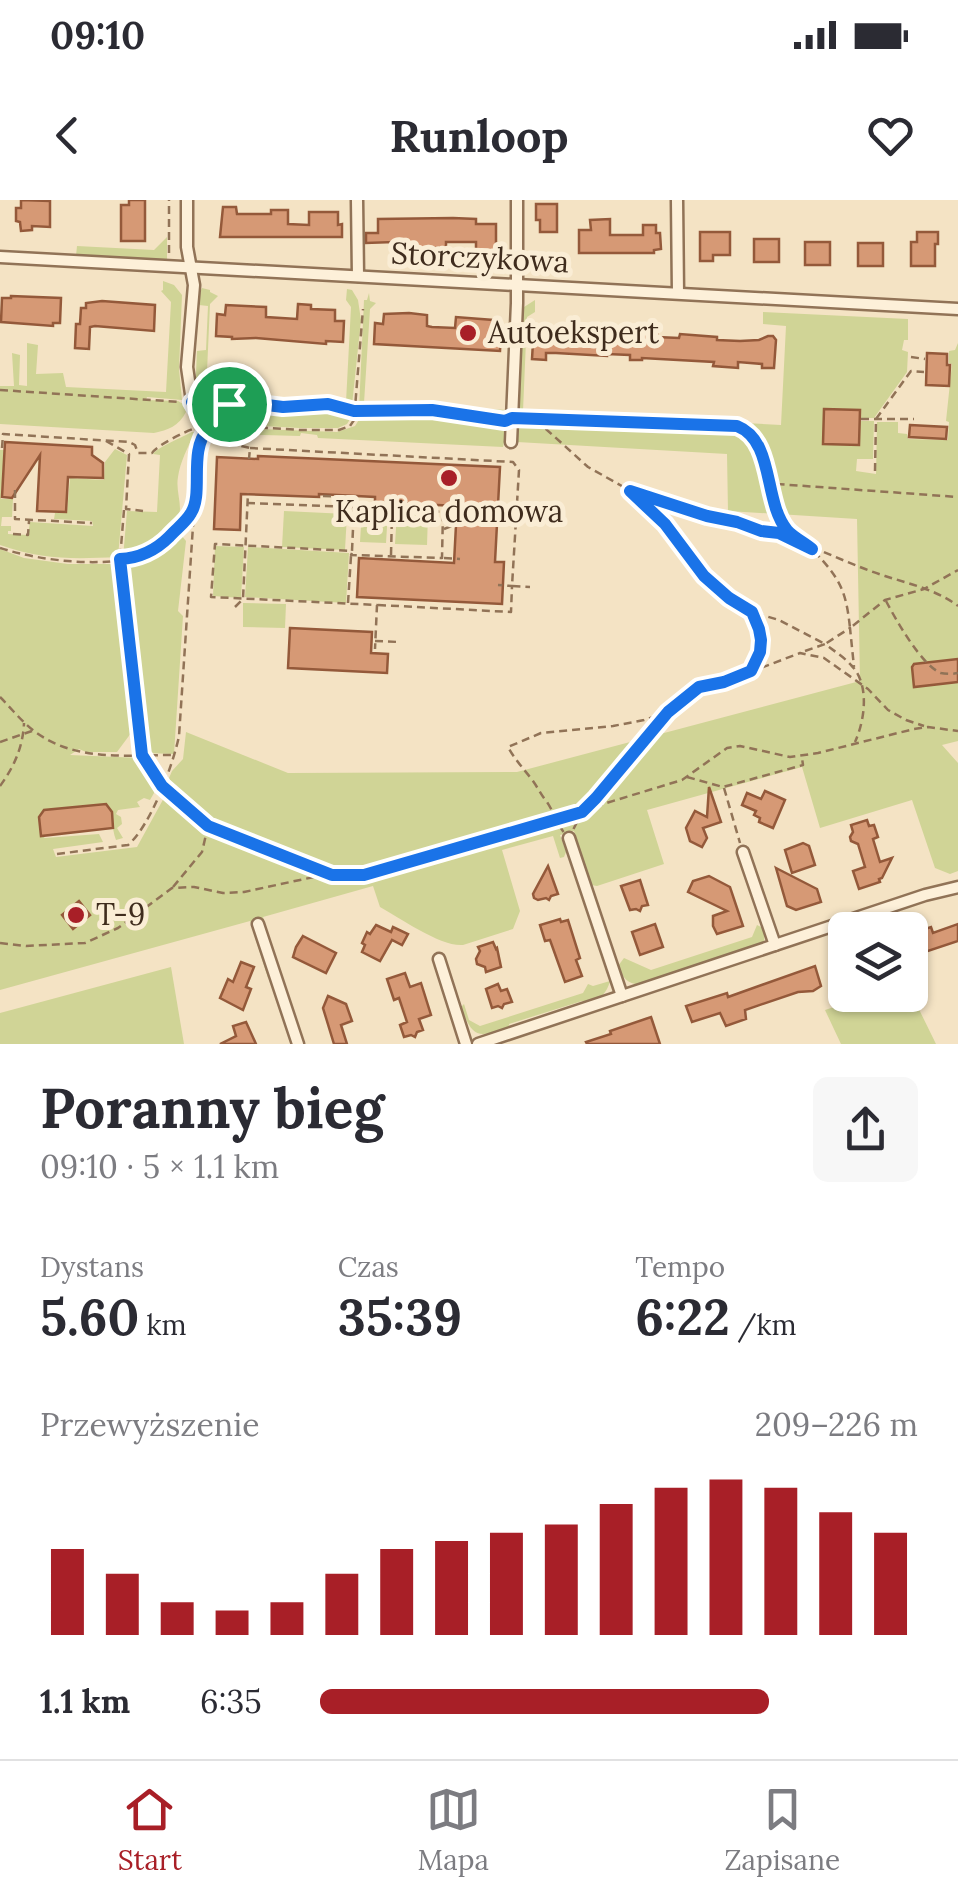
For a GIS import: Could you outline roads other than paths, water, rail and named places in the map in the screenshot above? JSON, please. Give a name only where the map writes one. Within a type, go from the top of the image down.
[{"type":"street","points":[[187,200],[187,247],[194,285],[187,367],[192,402],[206,431]]},
{"type":"street","points":[[357,200],[358,276]]},
{"type":"street","points":[[512,442],[517,200]]},
{"type":"street","points":[[677,200],[678,294]]},
{"type":"street","name":"Storczykowa","points":[[0,257],[958,309]]},
{"type":"street","points":[[569,838],[622,996]]},
{"type":"street","points":[[743,852],[775,945]]},
{"type":"street","points":[[478,1044],[958,886]]},
{"type":"street","points":[[258,924],[298,1044]]},
{"type":"street","points":[[439,959],[466,1044]]},
{"type":"place","name":"Autoekspert","points":[[468,333]]},
{"type":"place","name":"Kaplica domowa","points":[[449,478]]},
{"type":"place","name":"T-9","points":[[76,915]]}]
